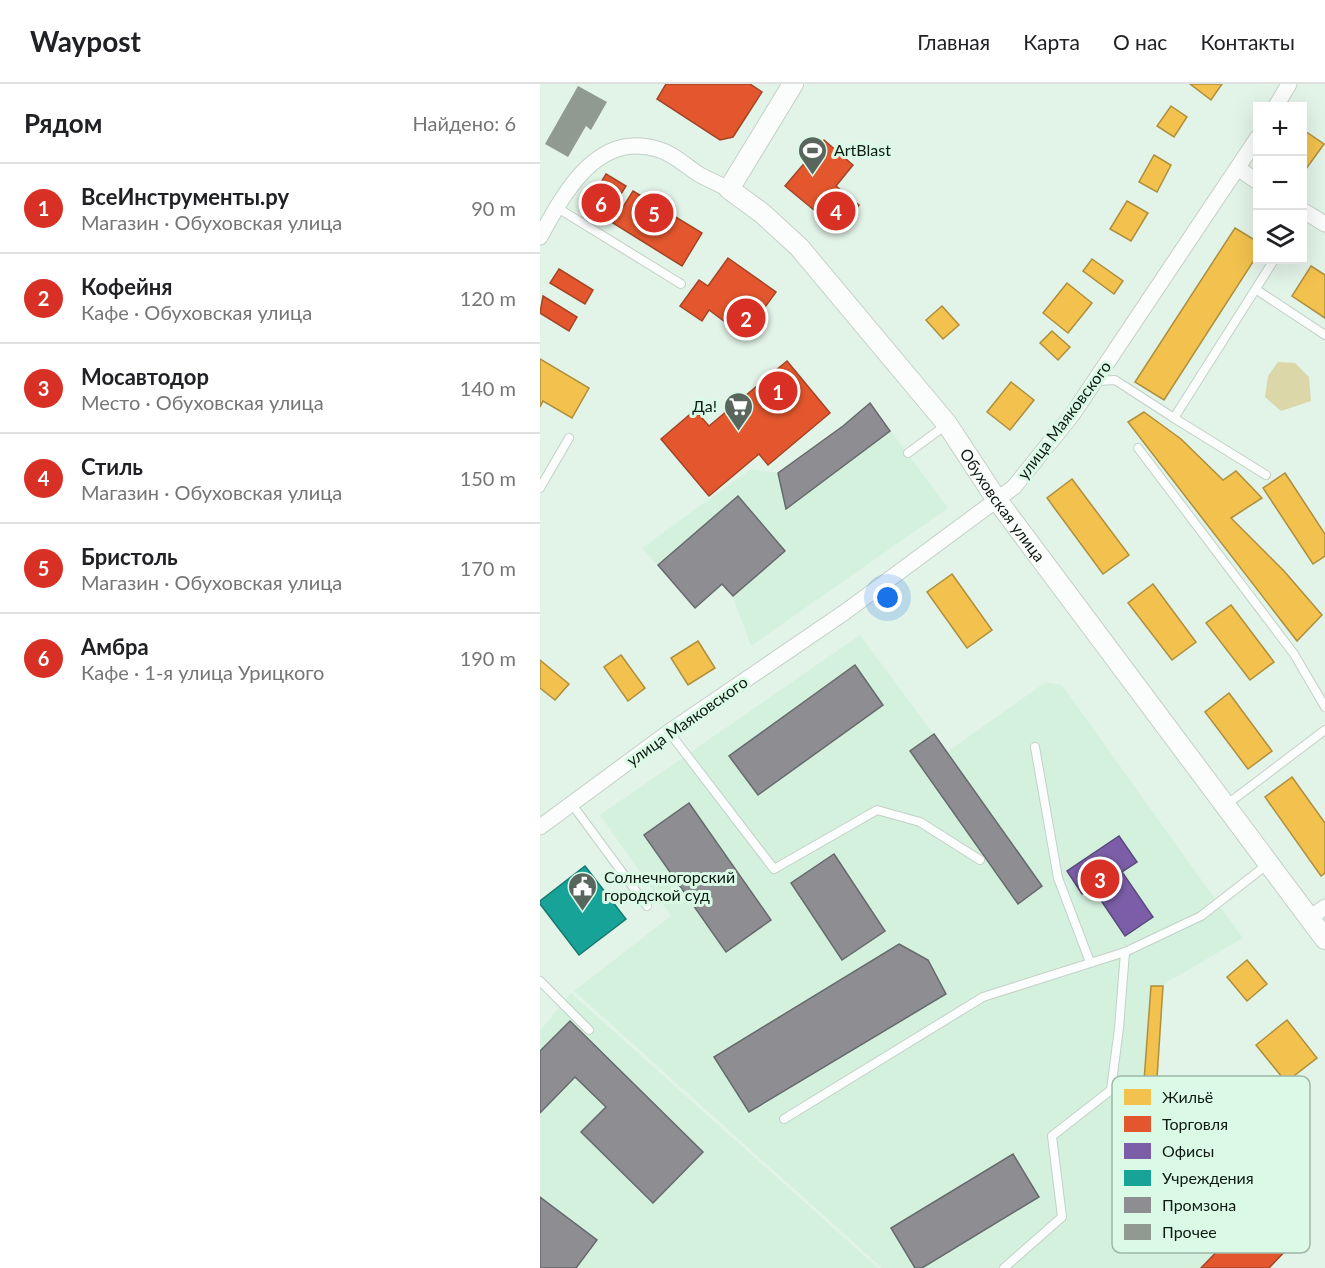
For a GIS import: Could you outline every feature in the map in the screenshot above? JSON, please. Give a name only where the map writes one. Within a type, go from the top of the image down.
[{"type":"street","points":[[729,189],[793,84]]},
{"type":"street","points":[[1278,102],[1289,84]]},
{"type":"street","name":"улица Маяковского","points":[[540,827],[669,732],[845,612],[1014,487],[1072,415],[1096,381],[1239,169],[1253,144]]},
{"type":"street","name":"Обуховская улица","points":[[556,207],[580,174],[607,153],[618,148],[642,146],[660,149],[729,189],[763,214],[799,247],[947,424],[997,500],[1268,864],[1317,912],[1325,939]]},
{"type":"street","points":[[1239,169],[1253,179]]},
{"type":"street","points":[[540,237],[556,207]]},
{"type":"street","points":[[1307,213],[1325,224]]},
{"type":"lane","points":[[556,207],[681,284]]},
{"type":"lane","points":[[1174,418],[1273,264]]},
{"type":"lane","points":[[1257,290],[1325,335]]},
{"type":"lane","points":[[1096,381],[1115,380],[1266,475]]},
{"type":"lane","points":[[908,453],[947,424]]},
{"type":"lane","points":[[540,488],[570,438]]},
{"type":"lane","points":[[1138,448],[1294,654],[1325,706]]},
{"type":"lane","points":[[1226,805],[1325,730]]},
{"type":"lane","points":[[669,732],[774,869],[876,810],[920,822],[980,860]]},
{"type":"lane","points":[[1035,747],[1058,878],[1090,963]]},
{"type":"lane","points":[[571,803],[647,906]]},
{"type":"lane","points":[[784,1119],[984,997],[1125,952],[1201,916],[1268,864]]},
{"type":"lane","points":[[1113,1076],[1125,952]]},
{"type":"lane","points":[[540,981],[589,1030]]},
{"type":"lane","points":[[1004,1268],[1062,1217],[1052,1136],[1111,1090],[1112,1082]]},
{"type":"shaded area","points":[[1278,362],[1295,363],[1309,377],[1311,401],[1281,411],[1265,397],[1268,376]]},
{"type":"shaded area","points":[[870,403],[948,508],[751,646],[733,597],[723,585],[695,608],[642,548],[751,469],[778,473],[843,426]]},
{"type":"shaded area","points":[[860,635],[947,752],[1046,682],[1062,685],[1243,938],[1163,986],[1157,1076],[1112,1076],[1112,1253],[1283,1253],[1269,1268],[882,1268],[574,991],[671,916],[600,815]]},
{"type":"shaded area","points":[[571,993],[878,1268],[540,1268],[540,1031]]},
{"type":"building: Жильё","points":[[1190,84],[1222,84],[1211,100]]},
{"type":"building: Жильё","points":[[1171,106],[1187,117],[1174,137],[1157,126]]},
{"type":"building: Жильё","points":[[1307,132],[1324,144],[1307,168]]},
{"type":"building: Жильё","points":[[1154,155],[1171,165],[1157,192],[1139,182]]},
{"type":"building: Жильё","points":[[1127,201],[1148,213],[1131,241],[1110,229]]},
{"type":"building: Жильё","points":[[1235,228],[1253,239],[1253,262],[1164,400],[1135,382]]},
{"type":"building: Жильё","points":[[1092,259],[1123,281],[1114,294],[1083,271]]},
{"type":"building: Жильё","points":[[1311,266],[1325,275],[1325,318],[1292,296]]},
{"type":"building: Жильё","points":[[1067,283],[1092,303],[1068,333],[1043,313]]},
{"type":"building: Жильё","points":[[942,306],[959,325],[943,339],[926,320]]},
{"type":"building: Жильё","points":[[1052,331],[1070,347],[1058,360],[1040,343]]},
{"type":"building: Жильё","points":[[540,359],[589,388],[572,418],[543,401],[540,407]]},
{"type":"building: Жильё","points":[[1011,382],[1034,400],[1010,430],[987,412]]},
{"type":"building: Жильё","points":[[1144,412],[1181,439],[1223,480],[1236,471],[1262,498],[1231,518],[1284,571],[1322,615],[1297,641],[1128,422]]},
{"type":"building: Жильё","points":[[1285,473],[1325,534],[1325,556],[1313,564],[1263,488]]},
{"type":"building: Жильё","points":[[1072,479],[1129,555],[1103,574],[1047,498]]},
{"type":"building: Жильё","points":[[952,574],[992,630],[967,648],[927,592]]},
{"type":"building: Жильё","points":[[1153,584],[1196,642],[1172,660],[1128,603]]},
{"type":"building: Жильё","points":[[1231,605],[1274,662],[1250,680],[1206,623]]},
{"type":"building: Жильё","points":[[698,641],[715,668],[688,685],[671,658]]},
{"type":"building: Жильё","points":[[621,655],[645,688],[628,701],[604,667]]},
{"type":"building: Жильё","points":[[540,660],[569,684],[555,700],[540,688]]},
{"type":"building: Жильё","points":[[1229,693],[1272,751],[1248,769],[1205,712]]},
{"type":"building: Жильё","points":[[1292,777],[1325,823],[1325,873],[1321,876],[1265,797]]},
{"type":"building: Жильё","points":[[1247,960],[1267,984],[1247,1001],[1227,977]]},
{"type":"building: Жильё","points":[[1151,986],[1163,986],[1157,1076],[1144,1076]]},
{"type":"building: Жильё","points":[[1287,1020],[1317,1058],[1294,1076],[1281,1076],[1256,1045]]},
{"type":"building: Торговля","points":[[666,84],[750,84],[762,92],[733,137],[720,140],[657,99]]},
{"type":"building: Торговля","points":[[824,140],[853,165],[836,186],[859,205],[838,230],[785,186]]},
{"type":"building: Торговля","points":[[606,174],[626,186],[606,218],[587,206]]},
{"type":"building: Торговля","points":[[633,191],[702,233],[682,266],[613,223]]},
{"type":"building: Торговля","points":[[728,258],[776,292],[744,336],[709,310],[702,321],[680,306],[699,280],[708,286]]},
{"type":"building: Торговля","points":[[559,269],[593,290],[585,304],[550,283]]},
{"type":"building: Торговля","points":[[543,296],[577,317],[569,331],[540,313]]},
{"type":"building: Торговля","name":"Да!","points":[[787,361],[830,413],[768,465],[759,454],[709,496],[661,439],[695,410],[709,426]]},
{"type":"building: Торговля","points":[[1215,1253],[1283,1253],[1269,1268],[1201,1268]]},
{"type":"building: Офисы","points":[[1119,836],[1137,862],[1122,872],[1153,917],[1125,936],[1092,887],[1082,894],[1067,871]]},
{"type":"building: Учреждения","name":"Солнечногорский городской суд","points":[[585,866],[626,919],[579,955],[540,901]]},
{"type":"building: Промзона","points":[[870,403],[890,431],[786,509],[778,473],[843,426]]},
{"type":"building: Промзона","points":[[738,496],[785,551],[733,596],[722,584],[695,608],[658,565]]},
{"type":"building: Промзона","points":[[855,665],[883,705],[758,795],[729,756]]},
{"type":"building: Промзона","points":[[934,734],[1042,886],[1018,904],[910,751]]},
{"type":"building: Промзона","points":[[689,803],[771,920],[726,952],[644,835]]},
{"type":"building: Промзона","points":[[834,854],[885,931],[842,960],[791,883]]},
{"type":"building: Промзона","points":[[899,944],[928,960],[946,994],[749,1112],[714,1057]]},
{"type":"building: Промзона","points":[[570,1021],[703,1152],[653,1203],[581,1132],[606,1107],[575,1077],[540,1113],[540,1051]]},
{"type":"building: Промзона","points":[[1013,1154],[1039,1197],[922,1268],[915,1268],[891,1228]]},
{"type":"building: Промзона","points":[[540,1197],[597,1240],[576,1268],[540,1268]]},
{"type":"building: Прочее","points":[[578,86],[607,102],[591,130],[586,126],[568,157],[545,144]]},
{"type":"place","name":"ArtBlast","points":[[813,176]]},
{"type":"place","name":"Амбра","points":[[601,203]]},
{"type":"place","name":"Стиль","points":[[836,211]]},
{"type":"place","name":"Бристоль","points":[[654,213]]},
{"type":"place","name":"Кофейня","points":[[746,318]]},
{"type":"place","name":"ВсеИнструменты.ру","points":[[778,391]]},
{"type":"place","name":"Да!","points":[[738,432]]},
{"type":"place","name":"Мосавтодор","points":[[1100,879]]},
{"type":"place","name":"Солнечногорский городской суд","points":[[583,912]]}]
